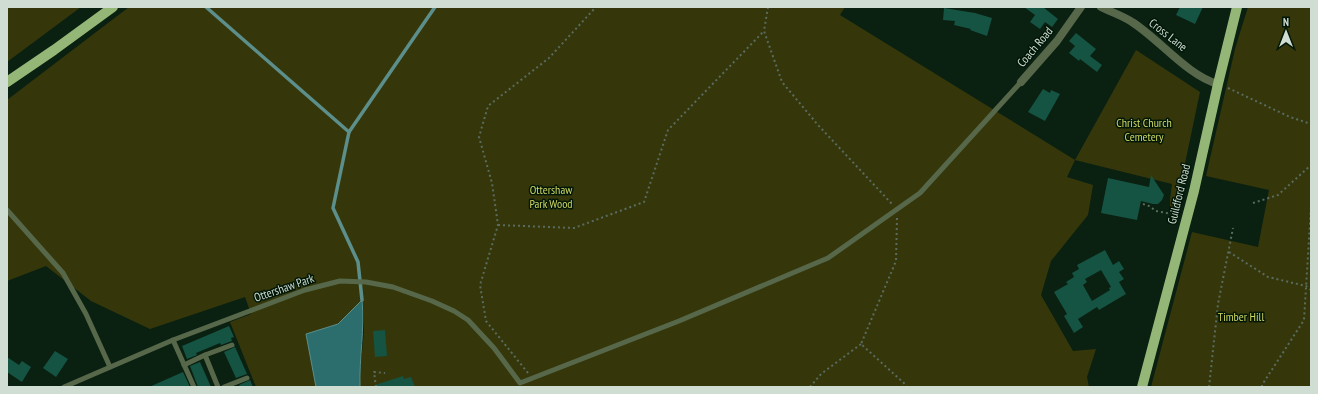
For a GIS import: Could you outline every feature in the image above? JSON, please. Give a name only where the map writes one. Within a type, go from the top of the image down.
[{"type":"main road","points":[[7,82],[113,7]]},
{"type":"main road","name":"Guildford Road","points":[[1142,387],[1194,191],[1237,7]]},
{"type":"street","name":"Coach Road","points":[[1021,82],[1057,41],[1081,7]]},
{"type":"street","name":"Cross Lane","points":[[1101,7],[1132,22],[1194,72],[1207,81],[1218,84]]},
{"type":"lane","points":[[532,378],[679,321],[828,258],[920,193],[1021,82]]},
{"type":"lane","points":[[7,210],[63,273],[86,314],[110,367]]},
{"type":"lane","name":"Ottershaw Park","points":[[64,387],[173,340],[305,290],[340,281],[366,282],[393,287],[432,300],[454,311],[468,320],[494,348],[520,383],[532,378]]},
{"type":"lane","points":[[173,340],[194,387]]},
{"type":"lane","points":[[184,365],[232,345]]},
{"type":"lane","points":[[205,355],[218,387]]},
{"type":"lane","points":[[224,387],[247,378]]},
{"type":"path","points":[[532,378],[486,321],[480,285],[498,225],[492,183],[479,137],[488,106],[549,58],[596,7]]},
{"type":"path","points":[[768,7],[764,31],[782,82],[818,124],[898,210],[896,261],[861,344],[821,374],[810,387]]},
{"type":"path","points":[[498,225],[574,228],[644,202],[668,130],[764,31]]},
{"type":"path","points":[[1218,84],[1290,117],[1311,124]]},
{"type":"path","points":[[1253,203],[1278,195],[1311,165]]},
{"type":"path","points":[[1143,204],[1156,211],[1177,215]]},
{"type":"path","points":[[1262,387],[1304,320],[1311,207]]},
{"type":"path","points":[[1209,387],[1218,304],[1234,228]]},
{"type":"path","points":[[1229,252],[1268,277],[1306,286],[1311,290]]},
{"type":"path","points":[[861,344],[906,385],[906,387]]},
{"type":"path","points":[[376,387],[374,372],[385,373]]},
{"type":"green space","points":[[7,7],[81,7],[7,62]]},
{"type":"green space","name":"Ottershaw Park Wood","points":[[129,7],[845,7],[840,15],[1075,160],[1067,177],[1093,185],[1088,215],[1051,261],[1041,295],[1073,351],[1096,349],[1087,377],[1089,387],[360,387],[364,333],[364,312],[362,301],[338,324],[306,334],[316,387],[256,387],[230,322],[251,314],[245,297],[150,329],[91,301],[46,266],[7,281],[7,100]]},
{"type":"green space","name":"Timber Hill","points":[[1248,7],[1311,7],[1311,387],[1151,387],[1192,232],[1258,247],[1269,190],[1206,176],[1235,49]]},
{"type":"green space","name":"Christ Church Cemetery","points":[[1136,50],[1200,92],[1175,211],[1170,210],[1172,184],[1075,160]]},
{"type":"water","points":[[362,300],[363,322],[360,387],[316,387],[306,334],[338,324]]},
{"type":"building","points":[[1024,7],[1043,7],[1058,19],[1052,27],[1045,22],[1040,29],[1030,22],[1035,15]]},
{"type":"building","points":[[1180,7],[1203,7],[1195,24],[1176,15]]},
{"type":"building","points":[[944,8],[975,13],[992,18],[987,36],[970,30],[971,29],[954,25],[955,21],[943,20]]},
{"type":"building","points":[[1076,33],[1096,49],[1090,56],[1102,65],[1097,72],[1080,59],[1079,61],[1069,53],[1075,46],[1069,41]]},
{"type":"building","points":[[1043,89],[1050,93],[1051,90],[1060,94],[1045,121],[1028,112]]},
{"type":"building","points":[[1151,175],[1164,195],[1158,204],[1141,201],[1137,220],[1101,213],[1108,178],[1149,187]]},
{"type":"building","points":[[1105,250],[1113,265],[1119,261],[1124,269],[1119,272],[1124,279],[1119,282],[1126,294],[1099,310],[1097,307],[1078,319],[1083,327],[1074,333],[1064,316],[1067,314],[1054,292],[1068,284],[1066,282],[1074,277],[1072,273],[1079,269],[1077,265]],"holes":[[[1101,270],[1111,287],[1109,288],[1110,290],[1092,301],[1083,285],[1087,282],[1085,279]]]},
{"type":"building","points":[[229,326],[234,337],[231,338],[232,341],[221,345],[220,343],[196,353],[197,355],[187,359],[182,346]]},
{"type":"building","points":[[385,330],[387,356],[375,357],[373,331]]},
{"type":"building","points":[[235,347],[247,374],[236,378],[224,352]]},
{"type":"building","points":[[55,351],[68,359],[56,377],[43,368]]},
{"type":"building","points":[[7,357],[19,365],[22,361],[31,367],[22,382],[7,372]]},
{"type":"building","points":[[200,362],[211,387],[198,387],[190,366]]},
{"type":"building","points":[[183,372],[190,387],[149,387]]},
{"type":"building","points":[[403,376],[404,379],[411,377],[415,387],[375,387],[375,385]]},
{"type":"building","points":[[250,380],[253,387],[240,387],[239,385]]},
{"type":"waterway","points":[[206,7],[349,132]]},
{"type":"waterway","points":[[362,300],[358,262],[333,208],[349,132],[435,7]]}]
